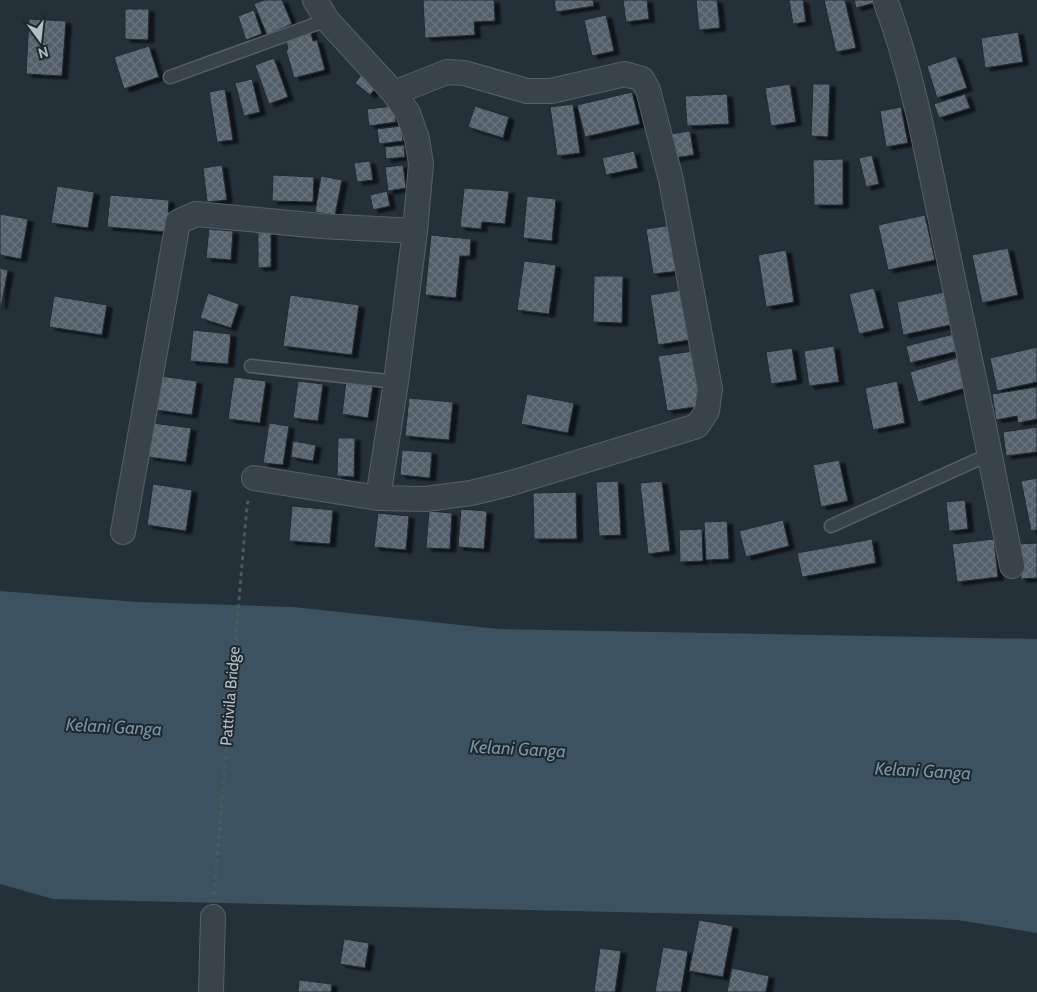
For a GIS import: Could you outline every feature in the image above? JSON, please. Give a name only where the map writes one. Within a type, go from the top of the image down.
[{"type":"street","points":[[315,0],[327,20],[394,93],[408,113],[417,139],[421,164],[415,231],[396,382],[378,498]]},
{"type":"street","points":[[885,0],[898,35],[917,112],[1012,566]]},
{"type":"street","points":[[254,478],[378,498],[426,499],[471,493],[508,484],[697,426],[707,411],[710,389],[671,180],[648,90],[642,79],[625,74],[551,91],[527,91],[464,73],[447,72],[394,93]]},
{"type":"street","points":[[123,532],[178,222],[196,214],[321,226],[415,231]]},
{"type":"street","points":[[211,992],[213,917]]},
{"type":"lane","points":[[170,77],[327,20]]},
{"type":"lane","points":[[251,366],[396,382]]},
{"type":"lane","points":[[831,526],[990,454]]},
{"type":"path","name":"Pattivila Bridge","points":[[214,886],[247,506]]},
{"type":"water","name":"Kelani Ganga","points":[[0,591],[137,602],[293,607],[498,629],[1037,639],[1037,933],[958,920],[53,899],[0,884]]},
{"type":"building","points":[[264,0],[282,0],[292,24],[267,35],[254,4]]},
{"type":"building","points":[[423,0],[494,0],[495,21],[474,22],[475,35],[425,38]]},
{"type":"building","points":[[554,0],[593,0],[594,6],[556,12]]},
{"type":"building","points":[[623,0],[647,0],[649,19],[626,22]]},
{"type":"building","points":[[696,0],[717,0],[720,28],[699,30]]},
{"type":"building","points":[[789,0],[803,0],[806,22],[793,24]]},
{"type":"building","points":[[824,0],[845,0],[856,48],[836,52]]},
{"type":"building","points":[[854,0],[881,0],[881,1],[856,8]]},
{"type":"building","points":[[125,9],[149,9],[148,40],[125,39]]},
{"type":"building","points":[[254,10],[262,34],[246,40],[238,16]]},
{"type":"building","points":[[606,15],[614,51],[592,56],[584,20]]},
{"type":"building","points":[[29,19],[66,21],[62,76],[26,74]]},
{"type":"building","points":[[310,29],[313,41],[317,40],[325,70],[294,78],[286,50],[288,49],[285,36]]},
{"type":"building","points":[[1018,32],[1023,62],[985,68],[981,38]]},
{"type":"building","points":[[149,46],[159,77],[124,89],[114,57]]},
{"type":"building","points":[[956,56],[967,88],[937,98],[927,66]]},
{"type":"building","points":[[274,58],[288,97],[269,104],[255,65]]},
{"type":"building","points":[[365,70],[381,82],[370,95],[355,83]]},
{"type":"building","points":[[252,79],[260,112],[244,116],[235,83]]},
{"type":"building","points":[[790,84],[796,122],[771,126],[765,88]]},
{"type":"building","points":[[813,84],[830,84],[828,137],[811,136]]},
{"type":"building","points":[[225,89],[233,140],[217,142],[209,92]]},
{"type":"building","points":[[632,92],[640,124],[585,137],[577,105]]},
{"type":"building","points":[[727,94],[729,124],[687,126],[685,96]]},
{"type":"building","points":[[965,94],[970,108],[939,118],[934,104]]},
{"type":"building","points":[[573,104],[580,153],[557,156],[550,107]]},
{"type":"building","points":[[394,106],[396,122],[369,126],[367,109]]},
{"type":"building","points":[[475,106],[509,117],[503,138],[468,127]]},
{"type":"building","points":[[901,107],[908,143],[886,147],[880,111]]},
{"type":"building","points":[[401,126],[403,141],[379,144],[377,129]]},
{"type":"building","points":[[690,131],[694,155],[668,159],[664,135]]},
{"type":"building","points":[[404,145],[405,157],[386,159],[385,147]]},
{"type":"building","points":[[634,151],[638,168],[606,175],[602,158]]},
{"type":"building","points":[[872,155],[879,184],[866,187],[859,158]]},
{"type":"building","points":[[843,159],[843,205],[814,205],[813,160]]},
{"type":"building","points":[[370,161],[373,180],[357,182],[354,163]]},
{"type":"building","points":[[222,165],[227,200],[207,202],[203,168]]},
{"type":"building","points":[[403,165],[406,188],[388,191],[385,167]]},
{"type":"building","points":[[273,175],[314,177],[313,202],[272,201]]},
{"type":"building","points":[[321,176],[342,180],[335,215],[315,212]]},
{"type":"building","points":[[57,186],[94,192],[88,228],[51,223]]},
{"type":"building","points":[[464,188],[509,191],[505,224],[482,222],[481,229],[460,227]]},
{"type":"building","points":[[387,191],[390,206],[373,210],[370,195]]},
{"type":"building","points":[[110,195],[169,200],[167,232],[107,227]]},
{"type":"building","points":[[527,196],[556,199],[552,241],[523,238]]},
{"type":"building","points":[[0,214],[28,219],[21,259],[0,255]]},
{"type":"building","points":[[925,215],[935,260],[888,270],[878,225]]},
{"type":"building","points":[[672,225],[679,271],[653,274],[646,229]]},
{"type":"building","points":[[209,229],[233,231],[231,260],[206,258]]},
{"type":"building","points":[[258,232],[271,232],[271,267],[258,268]]},
{"type":"building","points":[[431,235],[471,239],[470,256],[460,256],[456,298],[425,295]]},
{"type":"building","points":[[1008,248],[1018,295],[982,303],[972,255]]},
{"type":"building","points":[[786,250],[794,302],[766,307],[758,255]]},
{"type":"building","points":[[524,261],[556,265],[549,314],[517,310]]},
{"type":"building","points":[[0,268],[8,270],[1,307],[0,306]]},
{"type":"building","points":[[594,276],[623,276],[622,323],[593,322]]},
{"type":"building","points":[[874,288],[884,328],[859,334],[849,294]]},
{"type":"building","points":[[681,290],[689,340],[658,345],[650,295]]},
{"type":"building","points":[[944,292],[950,325],[903,335],[897,302]]},
{"type":"building","points":[[208,293],[239,304],[231,328],[200,318]]},
{"type":"building","points":[[290,295],[359,305],[352,355],[283,346]]},
{"type":"building","points":[[54,296],[107,305],[102,335],[49,327]]},
{"type":"building","points":[[193,330],[231,334],[228,364],[190,361]]},
{"type":"building","points":[[954,334],[958,351],[910,363],[906,346]]},
{"type":"building","points":[[834,346],[839,382],[809,386],[804,351]]},
{"type":"building","points":[[1037,347],[1037,382],[997,391],[990,358]]},
{"type":"building","points":[[792,348],[797,380],[771,384],[766,352]]},
{"type":"building","points":[[694,351],[702,406],[667,411],[658,356]]},
{"type":"building","points":[[957,358],[965,388],[918,402],[910,372]]},
{"type":"building","points":[[160,376],[197,381],[192,415],[156,410]]},
{"type":"building","points":[[234,377],[266,381],[260,423],[228,419]]},
{"type":"building","points":[[298,381],[323,384],[318,421],[293,418]]},
{"type":"building","points":[[346,381],[373,385],[368,418],[342,414]]},
{"type":"building","points":[[897,381],[905,423],[873,430],[865,388]]},
{"type":"building","points":[[1037,387],[1037,419],[1018,423],[1017,416],[996,420],[992,394]]},
{"type":"building","points":[[527,394],[574,403],[568,433],[521,424]]},
{"type":"building","points":[[409,398],[453,402],[449,440],[405,436]]},
{"type":"building","points":[[153,423],[191,428],[186,462],[148,457]]},
{"type":"building","points":[[269,423],[289,426],[283,465],[263,463]]},
{"type":"building","points":[[1037,427],[1037,452],[1006,456],[1003,432]]},
{"type":"building","points":[[338,438],[355,438],[354,477],[337,476]]},
{"type":"building","points":[[293,441],[316,445],[313,461],[291,457]]},
{"type":"building","points":[[402,450],[432,452],[430,478],[400,475]]},
{"type":"building","points":[[839,460],[848,501],[821,507],[813,465]]},
{"type":"building","points":[[1037,478],[1037,530],[1031,531],[1021,481]]},
{"type":"building","points":[[618,481],[621,535],[599,536],[596,482]]},
{"type":"building","points":[[662,481],[670,551],[648,554],[640,483]]},
{"type":"building","points":[[153,484],[192,490],[186,531],[147,525]]},
{"type":"building","points":[[576,492],[577,539],[534,539],[533,493]]},
{"type":"building","points":[[965,500],[968,529],[949,531],[946,502]]},
{"type":"building","points":[[292,506],[333,510],[330,544],[289,541]]},
{"type":"building","points":[[461,509],[487,511],[484,549],[458,547]]},
{"type":"building","points":[[429,511],[452,513],[450,549],[426,548]]},
{"type":"building","points":[[378,513],[409,516],[406,550],[374,547]]},
{"type":"building","points":[[783,520],[789,546],[746,557],[739,531]]},
{"type":"building","points":[[727,521],[729,559],[706,560],[704,522]]},
{"type":"building","points":[[702,529],[703,561],[680,562],[679,530]]},
{"type":"building","points":[[872,539],[876,563],[802,577],[797,553]]},
{"type":"building","points":[[994,539],[998,577],[957,582],[952,544]]},
{"type":"building","points":[[1037,543],[1037,578],[1021,579],[1019,544]]},
{"type":"building","points":[[699,920],[733,926],[723,977],[689,971]]},
{"type":"building","points":[[344,939],[369,943],[365,968],[340,964]]},
{"type":"building","points":[[663,947],[688,951],[681,992],[655,992]]},
{"type":"building","points":[[600,948],[621,951],[615,992],[594,992]]},
{"type":"building","points":[[732,968],[769,976],[766,992],[727,992]]},
{"type":"building","points":[[299,980],[332,984],[331,992],[298,992]]}]
